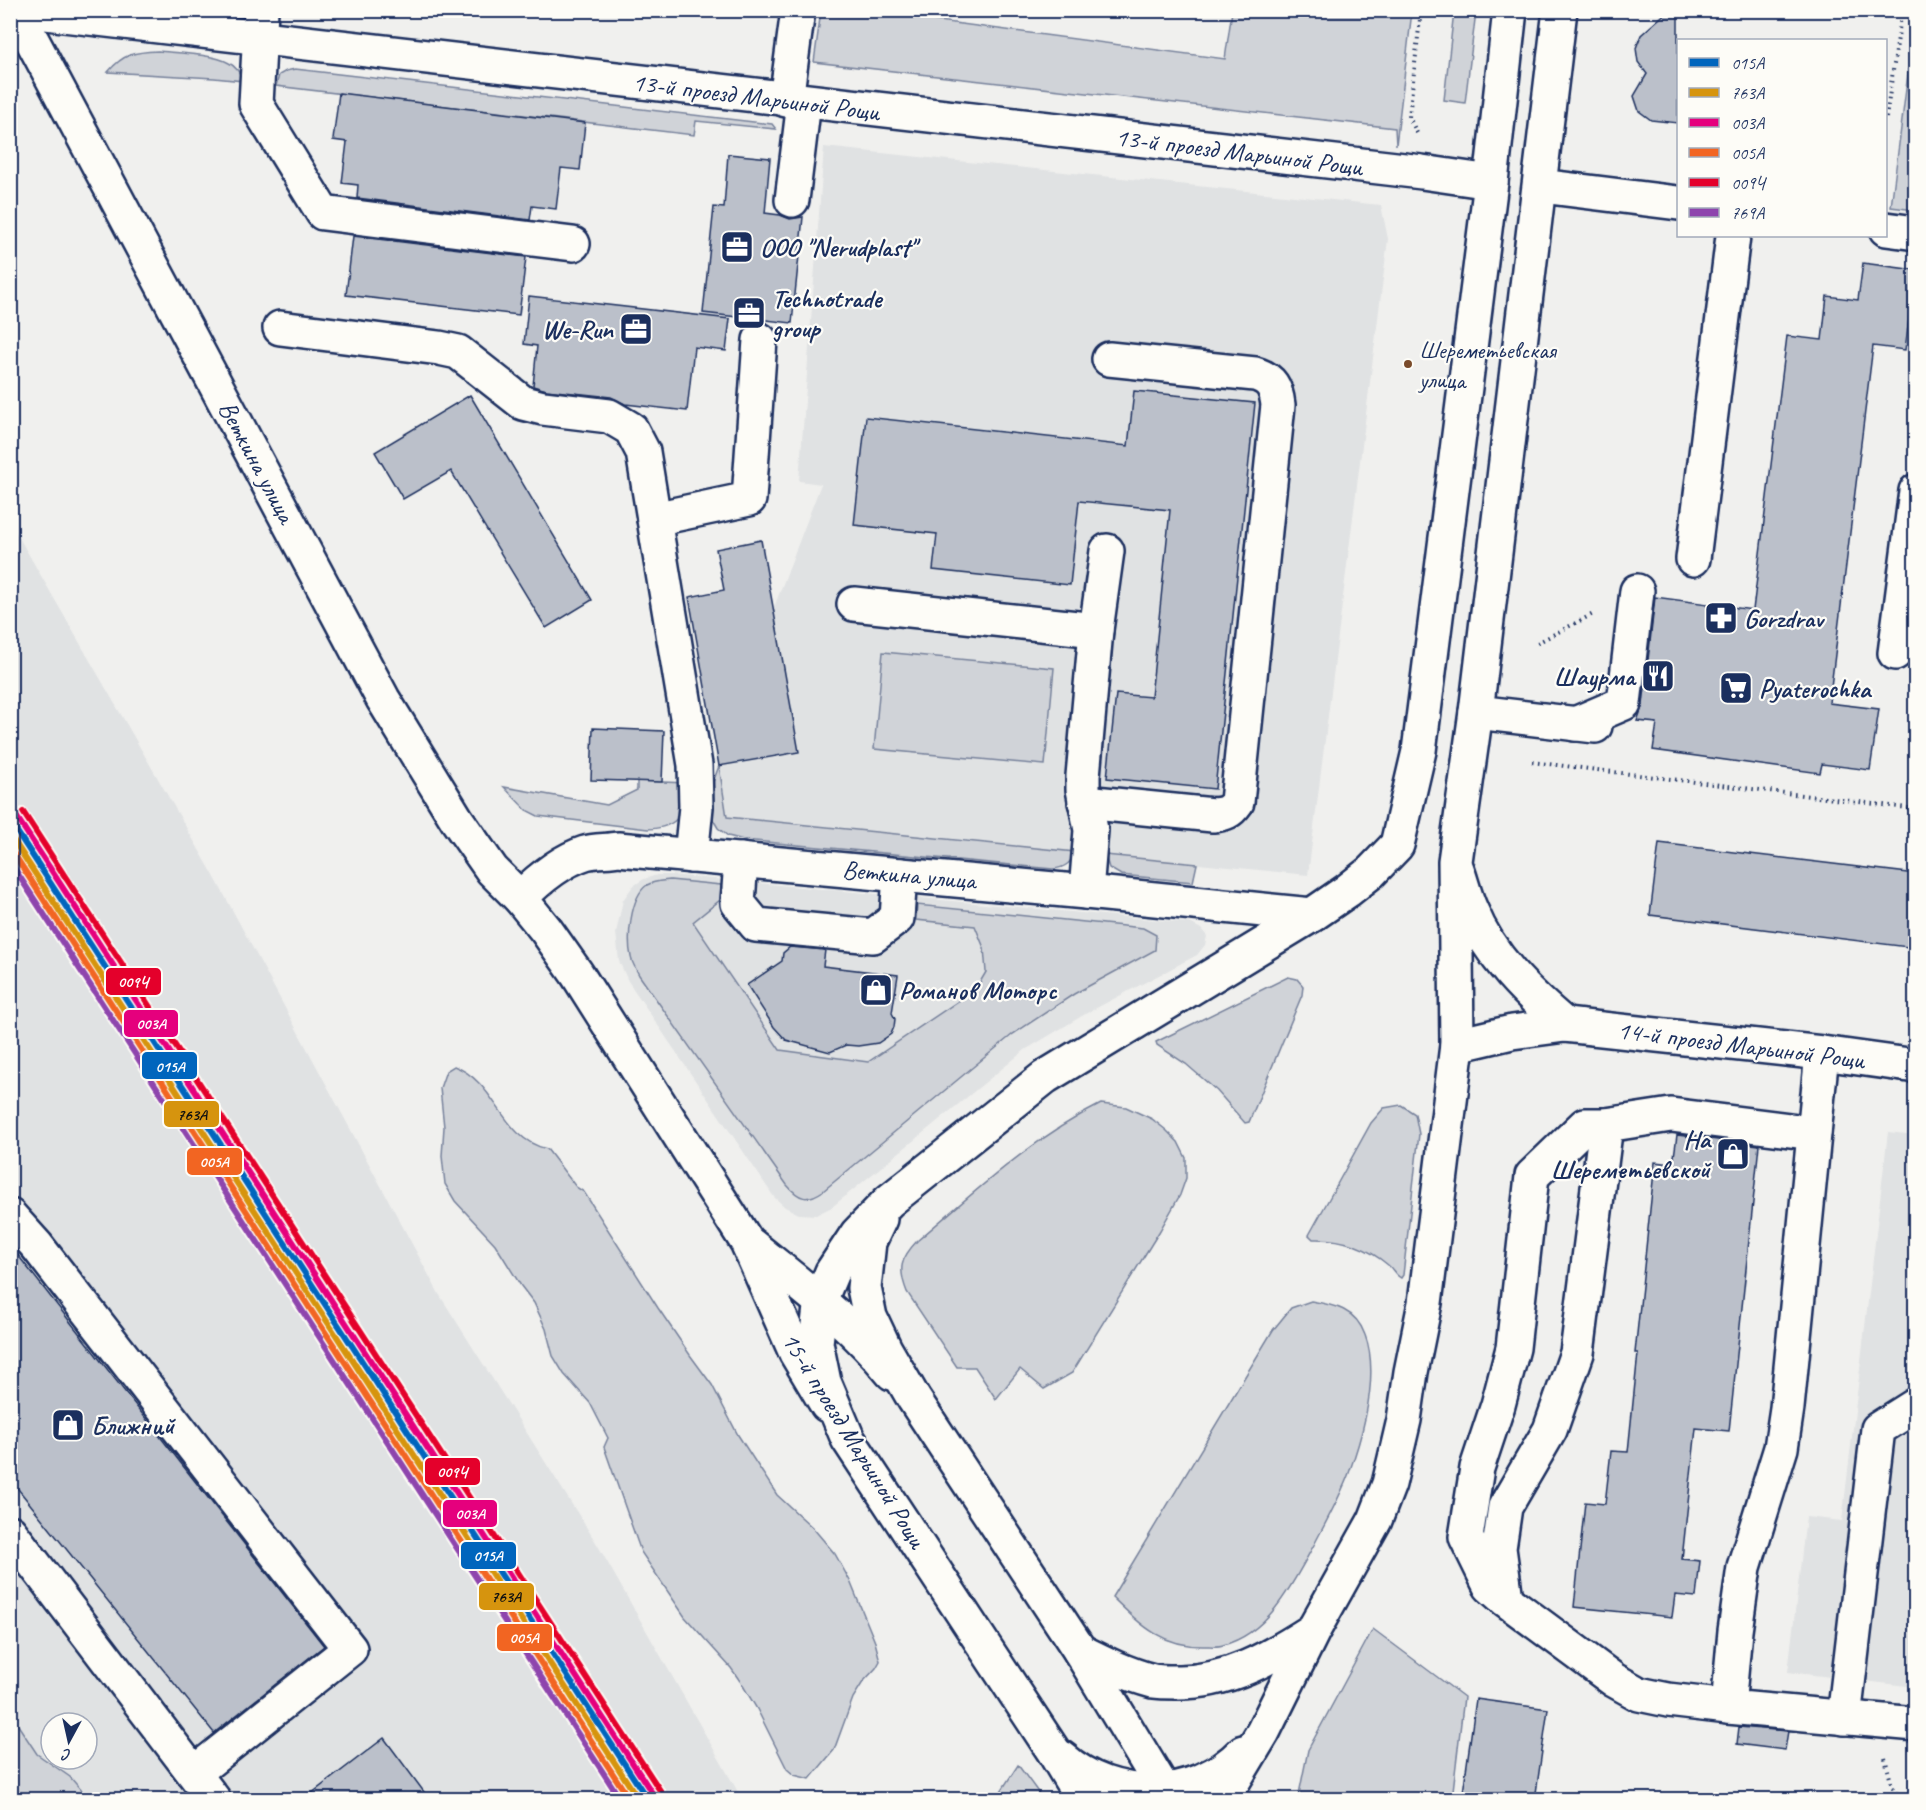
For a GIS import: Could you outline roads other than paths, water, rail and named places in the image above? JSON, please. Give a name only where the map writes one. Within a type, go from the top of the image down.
[{"type":"main road","name":"13-й проезд Марьиной Рощи","points":[[18,10],[260,25],[795,101],[1422,172],[1491,182]]},
{"type":"main road","name":"Веткина улица","points":[[18,10],[383,699],[492,870],[520,898],[577,974],[747,1242]]},
{"type":"main road","points":[[792,200],[798,10]]},
{"type":"main road","points":[[849,1439],[824,1382],[816,1343],[821,1302],[832,1272],[857,1234],[889,1201],[1056,1070],[1312,915],[1371,872],[1397,845],[1419,751],[1491,182],[1510,10]]},
{"type":"main road","points":[[1222,1800],[1263,1732],[1313,1630],[1375,1520],[1389,1484],[1404,1420],[1425,1302],[1457,1044],[1455,861],[1476,712],[1560,10]]},
{"type":"main road","points":[[260,25],[256,104],[322,213],[573,244]]},
{"type":"main road","points":[[1540,186],[1677,203]]},
{"type":"main road","points":[[1887,230],[1916,233]]},
{"type":"main road","points":[[1693,559],[1733,237]]},
{"type":"main road","points":[[280,328],[458,352],[523,403],[543,408],[609,416],[631,429],[643,452],[695,765],[696,807],[691,856]]},
{"type":"main road","points":[[654,519],[749,499],[760,340]]},
{"type":"main road","points":[[1085,802],[1213,815],[1224,814],[1232,810],[1237,802],[1278,405],[1277,393],[1272,383],[1255,374],[1109,359]]},
{"type":"main road","points":[[1895,653],[1916,491]]},
{"type":"main road","points":[[1086,892],[1091,830],[1085,802],[1083,776],[1096,630],[1107,551]]},
{"type":"main road","points":[[1575,724],[1624,703],[1637,591]]},
{"type":"main road","points":[[854,604],[1096,630]]},
{"type":"main road","points":[[1476,712],[1618,729]]},
{"type":"main road","name":"Веткина улица","points":[[520,898],[535,883],[562,864],[586,853],[618,849],[1312,915]]},
{"type":"main road","points":[[741,860],[738,903],[756,925],[873,936],[897,918],[900,875]]},
{"type":"main road","points":[[1455,861],[1471,910],[1489,945],[1516,979],[1540,1004],[1565,1025]]},
{"type":"main road","name":"14-й проезд Марьиной Рощи","points":[[1457,1044],[1512,1032],[1565,1025],[1822,1053],[1916,1066]]},
{"type":"main road","points":[[1728,1707],[1731,1661],[1744,1567],[1781,1448],[1787,1408],[1822,1053]]},
{"type":"main road","points":[[1814,1133],[1671,1115],[1606,1125],[1585,1125],[1532,1176],[1513,1348],[1498,1405],[1477,1468],[1466,1537],[1490,1586],[1614,1680],[1638,1694],[1728,1707],[1916,1724]]},
{"type":"main road","points":[[1506,1600],[1499,1548],[1505,1507],[1550,1430],[1577,1353],[1606,1125]]},
{"type":"main road","points":[[889,1201],[869,1242],[864,1288],[870,1317],[914,1399]]},
{"type":"main road","points":[[10,1216],[44,1255],[350,1649],[194,1773]]},
{"type":"main road","name":"15-й проезд Марьиной Рощи","points":[[747,1242],[849,1326],[876,1353],[914,1399],[1080,1651],[1167,1796]]},
{"type":"main road","name":"15-й проезд Марьиной Рощи","points":[[747,1242],[796,1353],[849,1439],[1083,1800]]},
{"type":"main road","points":[[1844,1718],[1878,1429],[1916,1404]]},
{"type":"main road","points":[[10,1532],[214,1800]]},
{"type":"main road","points":[[1080,1651],[1122,1672],[1155,1681],[1190,1682],[1229,1674],[1273,1656],[1313,1630]]},
{"type":"main road","points":[[1054,1752],[1074,1769],[1102,1782],[1167,1796],[1195,1785],[1230,1766],[1263,1732]]},
{"type":"main road","points":[[1250,1800],[1263,1732]]},
{"type":"place","name":"OOO \"Nerudplast\"","points":[[737,247]]},
{"type":"place","name":"Technotrade group","points":[[749,313]]},
{"type":"place","name":"We-Run","points":[[636,329]]},
{"type":"place","name":"Шереметьевская улица","points":[[1408,364]]},
{"type":"place","name":"Gorzdrav","points":[[1721,618]]},
{"type":"place","name":"Шаурма","points":[[1658,676]]},
{"type":"place","name":"Pyaterochka","points":[[1736,688]]},
{"type":"place","name":"Романов Моторс","points":[[876,990]]},
{"type":"place","name":"На Шереметьевской","points":[[1733,1154]]},
{"type":"place","name":"Ближний","points":[[68,1425]]}]
